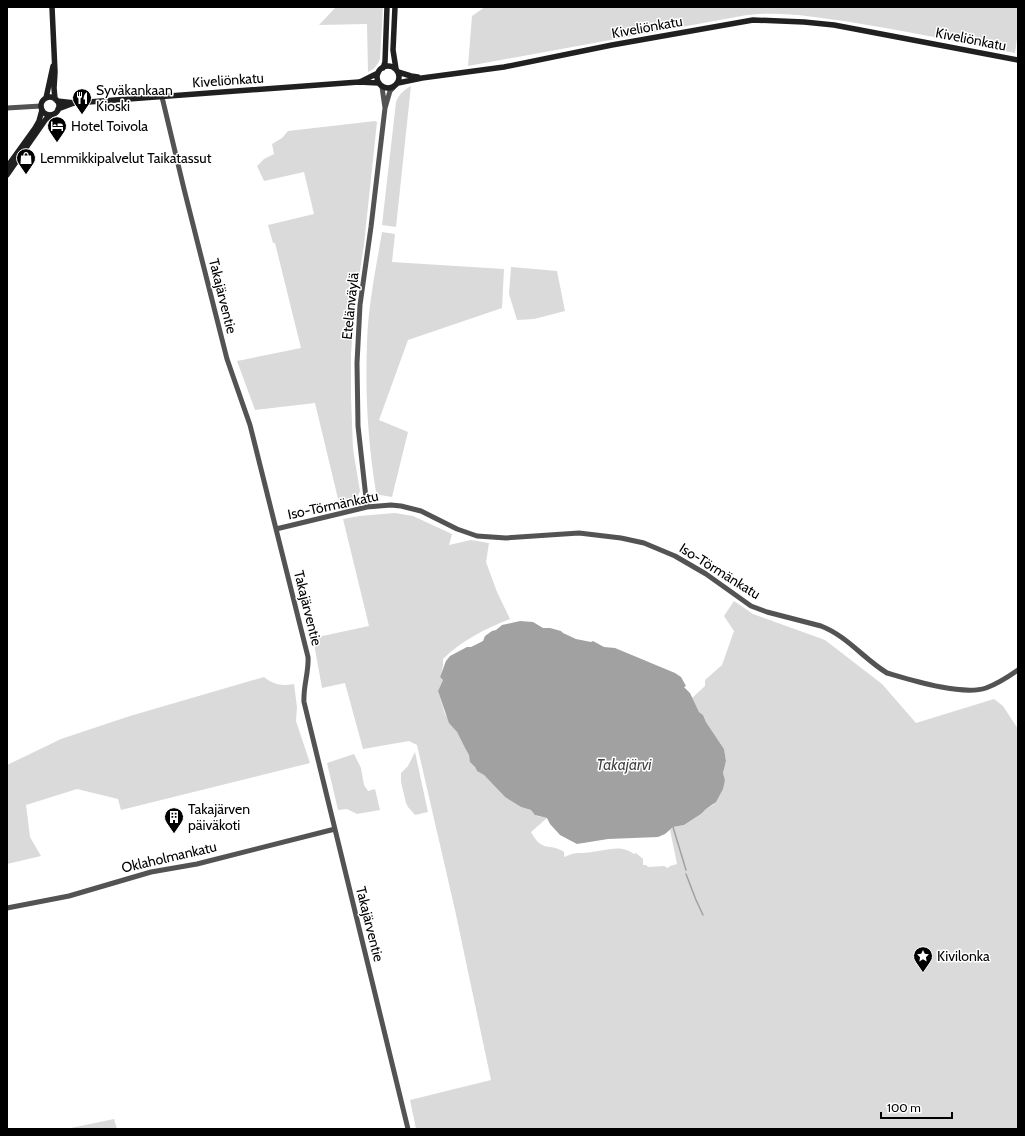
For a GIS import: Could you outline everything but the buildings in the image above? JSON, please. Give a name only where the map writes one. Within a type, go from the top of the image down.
[{"type":"main road","points":[[7,175],[46,119],[55,114],[58,109],[54,90],[55,72],[52,7]]},
{"type":"main road","points":[[387,7],[385,62],[378,73],[377,79],[380,85],[386,88],[393,88],[398,83],[400,78],[393,50],[395,7]]},
{"type":"main road","name":"Kiveliönkatu","points":[[398,83],[422,78],[504,67],[612,45],[753,20],[834,25],[1018,60]]},
{"type":"main road","points":[[7,167],[39,121],[42,102],[46,98],[54,62]]},
{"type":"main road","points":[[382,68],[389,66],[397,70]]},
{"type":"main road","name":"Kiveliönkatu","points":[[397,70],[411,76],[422,78]]},
{"type":"main road","name":"Kiveliönkatu","points":[[359,82],[378,73]]},
{"type":"main road","name":"Kiveliönkatu","points":[[56,100],[75,103],[359,82],[380,85]]},
{"type":"main road","points":[[46,98],[51,97],[56,100]]},
{"type":"main road","name":"Kiveliönkatu","points":[[58,109],[75,103]]},
{"type":"main road","points":[[42,108],[46,114],[51,115]]},
{"type":"street","name":"Etelänväylä","points":[[380,85],[385,108]]},
{"type":"street","name":"Etelänväylä","points":[[367,507],[358,426],[357,396],[360,304],[385,108],[390,91],[393,88]]},
{"type":"street","name":"Takajärventie","points":[[162,97],[227,359],[250,425],[308,657],[304,702],[408,1129]]},
{"type":"street","points":[[7,108],[42,108]]},
{"type":"street","name":"Iso-Törmänkatu","points":[[276,529],[367,507],[391,505],[421,511],[457,529],[477,536],[506,538],[580,533],[607,536],[644,543],[694,565],[745,602],[756,608],[829,629],[840,636],[877,667],[887,673],[956,689],[974,690],[993,685],[1018,670]]},
{"type":"street","name":"Oklaholmankatu","points":[[7,908],[69,896],[151,872],[196,864],[335,829]]},
{"type":"shaded area","points":[[336,7],[383,7],[380,59],[376,67],[370,71],[368,72],[367,24],[319,25]]},
{"type":"shaded area","points":[[485,7],[1018,7],[1018,31],[1015,53],[824,18],[798,15],[760,14],[747,15],[468,66],[472,16]]},
{"type":"shaded area","points":[[411,86],[396,227],[382,225],[396,102],[402,92]]},
{"type":"shaded area","points":[[377,122],[364,244],[354,311],[351,355],[353,449],[360,491],[355,502],[340,507],[315,403],[255,410],[237,361],[301,348],[275,243],[273,243],[268,225],[314,214],[304,172],[264,181],[257,166],[264,159],[274,154],[272,144],[282,138],[288,131]]},
{"type":"shaded area","points":[[382,232],[395,234],[392,262],[504,269],[502,308],[408,340],[379,420],[408,432],[392,497],[380,495],[376,492],[369,437],[367,399],[366,362],[369,315]]},
{"type":"shaded area","points":[[511,267],[557,271],[565,311],[534,319],[517,320],[509,294]]},
{"type":"shaded area","points":[[395,513],[413,516],[452,534],[449,545],[471,540],[489,543],[486,562],[497,592],[510,619],[474,636],[458,646],[443,659],[440,677],[443,680],[438,691],[445,714],[457,732],[469,755],[471,763],[477,771],[484,775],[505,797],[521,807],[531,810],[537,816],[547,818],[531,832],[539,843],[559,849],[564,852],[565,857],[575,853],[589,853],[619,848],[634,854],[636,853],[643,859],[643,865],[648,867],[664,866],[668,868],[677,864],[670,830],[673,827],[684,825],[713,805],[725,780],[723,773],[726,761],[724,749],[703,715],[699,712],[692,698],[705,686],[705,680],[722,665],[734,631],[724,616],[734,601],[753,614],[825,640],[882,684],[916,723],[994,699],[1003,706],[1018,729],[1018,1129],[416,1129],[410,1100],[491,1080],[455,910],[417,745],[409,741],[363,749],[345,683],[322,688],[313,638],[369,626],[343,519]]},
{"type":"shaded area","points":[[264,677],[271,682],[278,684],[294,684],[297,707],[296,721],[310,763],[121,810],[118,799],[77,789],[26,805],[30,837],[41,856],[7,864],[7,765],[61,739],[130,716]]},
{"type":"shaded area","points":[[415,752],[428,812],[415,815],[406,803],[401,782],[401,773],[408,766]]},
{"type":"shaded area","points":[[354,754],[361,768],[364,785],[368,791],[375,789],[380,810],[357,814],[347,809],[338,810],[327,763]]},
{"type":"shaded area","points":[[114,1119],[117,1129],[66,1129]]},
{"type":"water","name":"Takajärvi","points":[[520,621],[533,622],[543,628],[561,631],[576,639],[591,642],[593,641],[604,647],[615,648],[675,673],[681,677],[686,686],[684,687],[690,693],[699,712],[703,715],[724,749],[726,761],[723,773],[725,780],[723,789],[716,802],[684,825],[673,827],[665,834],[658,837],[608,839],[577,844],[560,835],[550,824],[547,818],[535,815],[531,810],[521,807],[505,797],[484,775],[477,771],[470,762],[469,755],[457,732],[449,723],[438,691],[443,680],[440,677],[446,661],[450,656],[483,641],[485,636],[502,625]]},
{"type":"waterway","points":[[673,827],[686,870]]},
{"type":"waterway","points":[[686,874],[703,915]]},
{"type":"place","name":"Syväkankaan Kioski","points":[[82,115]]},
{"type":"place","name":"Hotel Toivola","points":[[57,143]]},
{"type":"place","name":"Lemmikkipalvelut Taikatassut","points":[[26,175]]},
{"type":"place","name":"Takajärven päiväkoti","points":[[174,834]]},
{"type":"place","name":"Kivilonka","points":[[923,973]]}]
